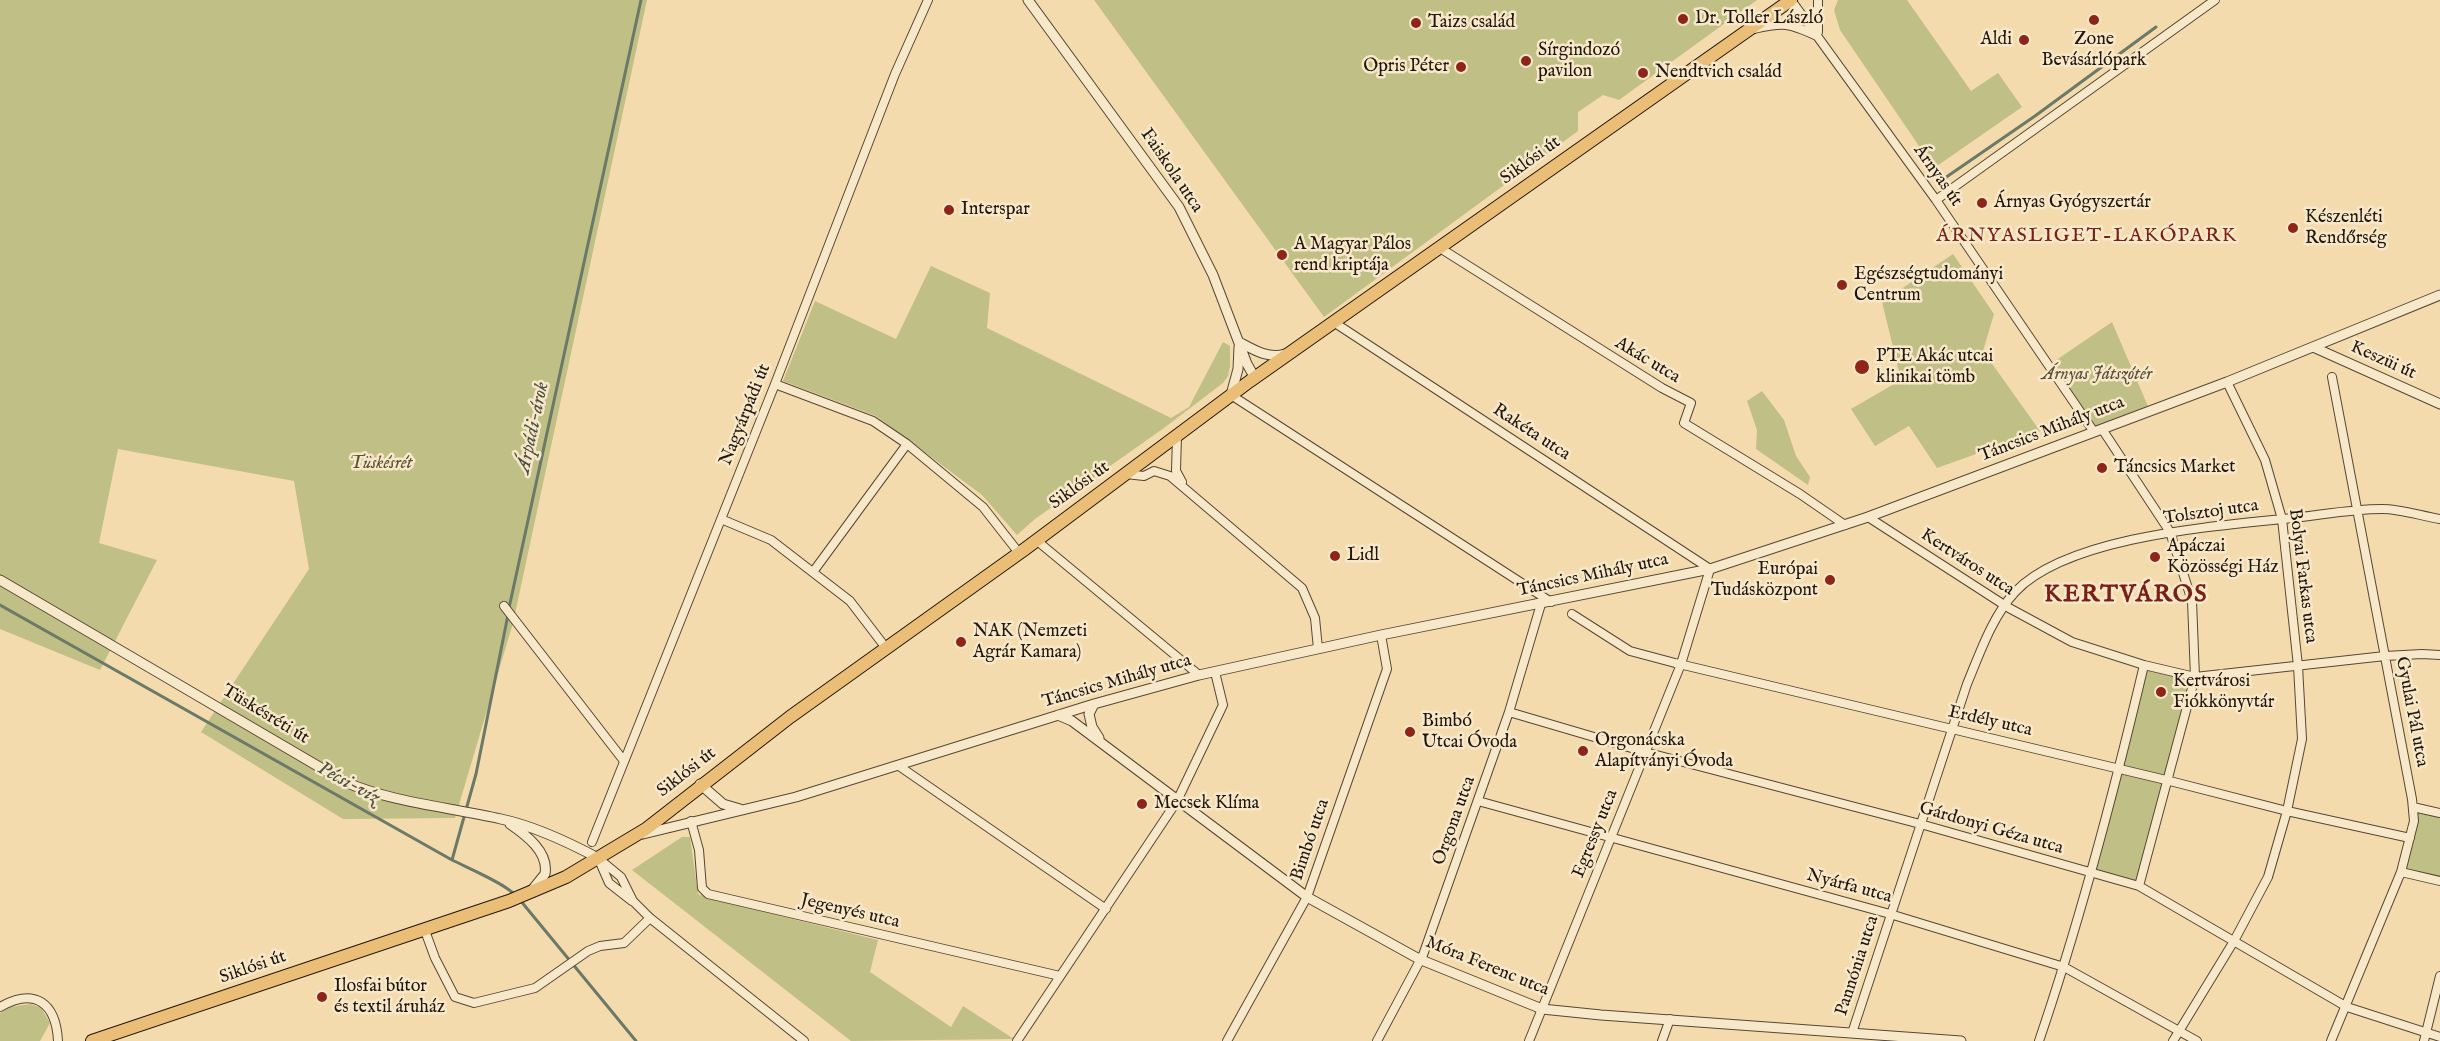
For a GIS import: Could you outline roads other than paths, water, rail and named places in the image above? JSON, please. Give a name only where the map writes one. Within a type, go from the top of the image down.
[{"type":"main road","name":"Siklósi út","points":[[92,1041],[509,901],[566,877],[632,838],[790,717],[1019,553],[1231,395],[1791,0]]},
{"type":"street","name":"Nagyárpádi út","points":[[592,842],[775,384],[895,74],[928,0]]},
{"type":"street","name":"Faiskola utca","points":[[1028,0],[1179,207],[1213,275],[1255,378]]},
{"type":"street","name":"Árnyas út","points":[[1791,0],[1936,200],[2042,358],[2098,431],[2170,532],[2192,601],[2195,677],[2139,886]]},
{"type":"street","points":[[1818,0],[1816,23],[1818,36]]},
{"type":"street","points":[[1936,200],[2215,0]]},
{"type":"street","points":[[1748,31],[1780,23],[1818,36]]},
{"type":"street","name":"Akác utca","points":[[1440,248],[1662,388],[1691,403],[1684,423],[1800,494],[1845,525]]},
{"type":"street","name":"Táncsics Mihály utca","points":[[632,838],[691,821],[796,797],[1094,704],[1199,675],[1381,635],[1710,569],[1868,517],[2098,431],[2227,382],[2440,295]]},
{"type":"street","name":"Rakéta utca","points":[[1335,323],[1710,569]]},
{"type":"street","points":[[1294,351],[1276,356],[1265,355],[1239,342],[1238,369],[1231,395],[1546,603]]},
{"type":"street","name":"Keszüi út","points":[[2313,347],[2440,405]]},
{"type":"street","name":"Gyulai Pál utca","points":[[2331,377],[2385,656],[2414,821],[2401,872],[2331,1041]]},
{"type":"street","name":"Bolyai Farkas utca","points":[[2173,1041],[2234,941],[2268,877],[2287,811],[2302,739],[2298,666],[2282,519],[2265,460],[2227,382]]},
{"type":"street","points":[[775,384],[873,421],[907,444],[983,507],[1019,553]]},
{"type":"street","points":[[1177,436],[1176,471],[1185,487],[1197,500]]},
{"type":"street","points":[[813,572],[907,444]]},
{"type":"street","points":[[1125,474],[1144,476],[1154,471],[1170,476],[1302,588],[1315,618],[1318,649]]},
{"type":"street","name":"Tolsztoj utca","points":[[2005,606],[2016,592],[2064,560],[2095,549],[2170,532],[2383,509],[2440,519]]},
{"type":"street","name":"Kertváros utca","points":[[1868,517],[2005,606],[2072,642],[2144,665],[2195,677],[2385,656],[2440,655]]},
{"type":"street","points":[[721,519],[771,540],[813,572],[850,601],[886,648]]},
{"type":"street","points":[[1036,540],[1199,675]]},
{"type":"street","name":"Egressy utca","points":[[1528,1041],[1681,664],[1710,569]]},
{"type":"street","name":"Tüskésréti út","points":[[0,580],[345,782],[390,797],[503,819],[575,846],[598,858]]},
{"type":"street","name":"Orgona utca","points":[[1377,1041],[1421,960],[1546,603]]},
{"type":"street","name":"Pannónia utca","points":[[1852,1033],[1951,728],[1985,640],[2005,606]]},
{"type":"street","points":[[508,610],[624,761]]},
{"type":"street","name":"Erdély utca","points":[[1572,614],[1630,651],[2287,811],[2410,838]]},
{"type":"street","name":"Bimbó utca","points":[[1227,1041],[1307,897],[1387,669],[1381,635]]},
{"type":"street","points":[[2039,1041],[2092,872],[2144,665]]},
{"type":"street","points":[[1017,1041],[1177,801],[1223,705],[1215,672]]},
{"type":"street","name":"Móra Ferenc utca","points":[[1094,704],[1089,714],[1092,727],[1102,743]]},
{"type":"street","name":"Gárdonyi Géza utca","points":[[1509,712],[1645,752],[1920,824],[2139,886],[2347,1007],[2425,1038],[2440,1037]]},
{"type":"street","name":"Móra Ferenc utca","points":[[1058,715],[1072,721],[1307,897],[1421,960],[1542,1009],[1961,1041]]},
{"type":"street","points":[[899,766],[1106,909]]},
{"type":"street","name":"Táncsics Mihály utca","points":[[700,784],[732,808],[754,807]]},
{"type":"street","name":"Nyárfa utca","points":[[1478,801],[1890,914],[2064,967],[2197,1041]]},
{"type":"street","points":[[2413,807],[2440,813]]},
{"type":"street","points":[[503,819],[530,840],[543,858],[545,874],[527,894]]},
{"type":"street","name":"Jegenyés utca","points":[[691,821],[699,850],[702,888],[708,894],[1060,976]]},
{"type":"street","points":[[598,858],[621,877],[633,901]]},
{"type":"street","points":[[598,858],[609,883],[804,1041]]},
{"type":"street","points":[[2401,872],[2440,881]]},
{"type":"street","points":[[424,928],[435,958],[455,997],[474,1003],[535,988],[547,982],[581,956],[600,946],[624,943],[650,918]]},
{"type":"street","points":[[2425,1038],[2440,976]]},
{"type":"street","points":[[0,1007],[21,998],[34,998],[44,1003],[51,1009],[58,1041]]},
{"type":"street","points":[[1662,1041],[1670,1019]]},
{"type":"waterway","name":"Árpádi-árok","points":[[509,608],[641,0]]},
{"type":"waterway","points":[[1942,180],[2035,116],[2156,27]]},
{"type":"waterway","name":"Pécsi-víz","points":[[0,605],[452,860],[495,881],[515,895]]},
{"type":"waterway","name":"Árpádi-árok","points":[[452,860],[476,774],[508,615]]},
{"type":"waterway","name":"Pécsi-víz","points":[[520,900],[636,1041]]},
{"type":"place","name":"Dr. Toller László","points":[[1683,19]]},
{"type":"place","name":"Zone Bevásárlópark","points":[[2094,20]]},
{"type":"place","name":"Taizs család","points":[[1416,23]]},
{"type":"place","name":"Aldi","points":[[2024,40]]},
{"type":"place","name":"Sírgindozó pavilon","points":[[1526,61]]},
{"type":"place","name":"Opris Péter","points":[[1461,67]]},
{"type":"place","name":"Nendtvich család","points":[[1643,73]]},
{"type":"place","name":"Árnyas Gyógyszertár","points":[[1982,203]]},
{"type":"place","name":"Interspar","points":[[949,210]]},
{"type":"place","name":"Készenléti Rendőrség","points":[[2293,228]]},
{"type":"place","name":"A Magyar Pálos rend kriptája","points":[[1282,255]]},
{"type":"place","name":"Egészségtudományi Centrum","points":[[1842,285]]},
{"type":"place","name":"PTE Akác utcai klinikai tömb","points":[[1862,367]]},
{"type":"place","name":"Táncsics Market","points":[[2102,468]]},
{"type":"place","name":"Lidl","points":[[1335,556]]},
{"type":"place","name":"Apáczai Közösségi Ház","points":[[2155,557]]},
{"type":"place","name":"Európai Tudásközpont","points":[[1830,580]]},
{"type":"place","name":"NAK (Nemzeti Agrár Kamara)","points":[[961,642]]},
{"type":"place","name":"Kertvárosi Fiókkönyvtár","points":[[2161,692]]},
{"type":"place","name":"Bimbó Utcai Óvoda","points":[[1410,732]]},
{"type":"place","name":"Orgonácska Alapítványi Óvoda","points":[[1583,751]]},
{"type":"place","name":"Mecsek Klíma","points":[[1142,804]]},
{"type":"place","name":"Ilosfai bútor és textil áruház","points":[[322,997]]},
{"type":"district","name":"ÁRNYASLIGET-LAKÓPARK","points":[[2087,237]]},
{"type":"district","name":"KERTVÁROS","points":[[2126,596]]},
{"type":"park label","name":"Árnyas Játszótér","points":[[2097,375]]},
{"type":"park label","name":"Tüskésrét","points":[[381,464]]}]
